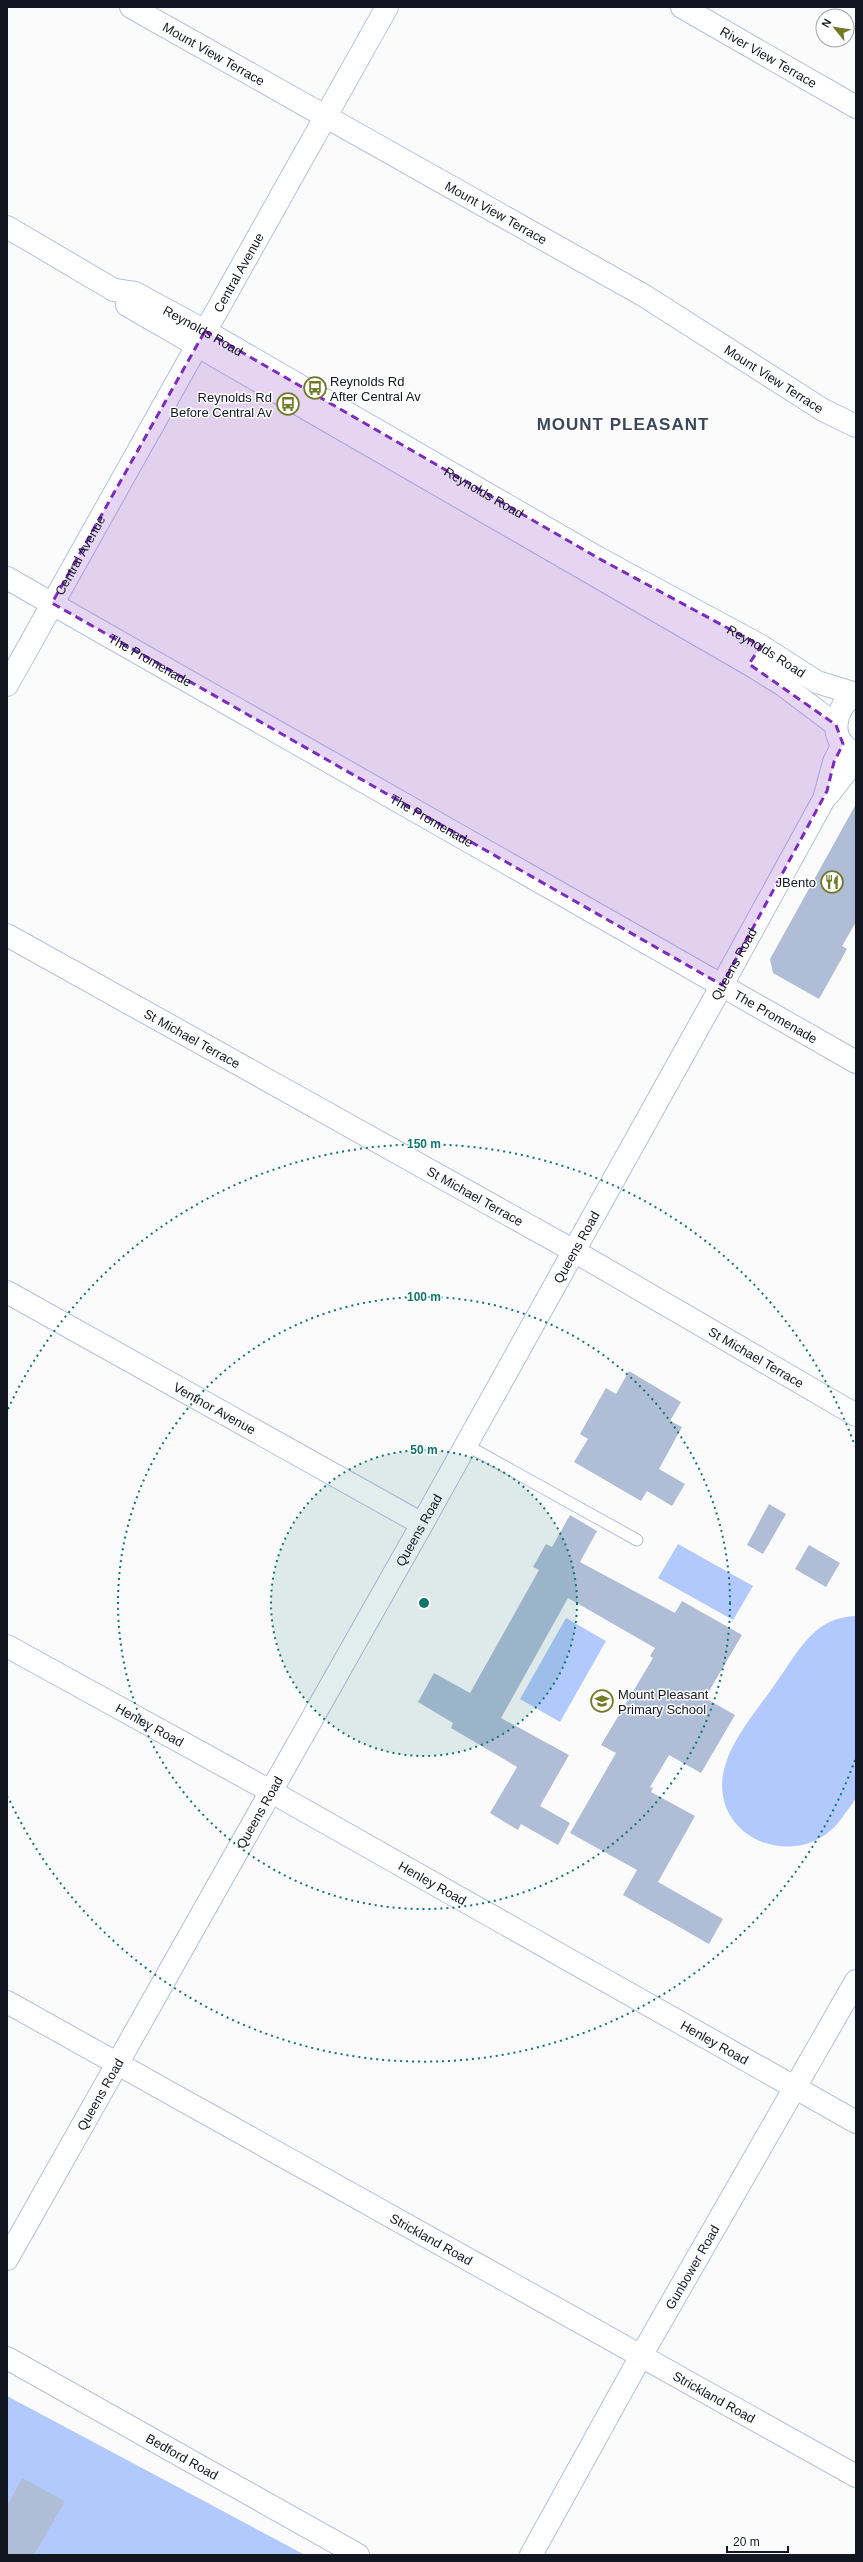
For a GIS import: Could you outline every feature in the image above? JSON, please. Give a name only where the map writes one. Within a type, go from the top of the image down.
[{"type":"street","name":"Mount View Terrace","points":[[131,7],[643,295],[823,410],[856,426]]},
{"type":"street","name":"Central Avenue","points":[[7,685],[387,7]]},
{"type":"street","name":"River View Terrace","points":[[682,7],[856,107]]},
{"type":"street","name":"Reynolds Road","points":[[7,227],[114,290],[127,305],[201,339],[594,565],[755,655],[817,682],[856,694]]},
{"type":"street","name":"The Promenade","points":[[7,578],[856,1062]]},
{"type":"street","name":"Reynolds Road","points":[[755,655],[783,684],[848,745]]},
{"type":"street","name":"Reynolds Road","points":[[848,745],[840,706],[856,694]]},
{"type":"street","name":"Queens Road","points":[[7,2259],[116,2063],[422,1524],[722,985],[824,799],[834,762],[848,745]]},
{"type":"street","name":"St Michael Terrace","points":[[7,935],[574,1251],[856,1415]]},
{"type":"street","name":"Ventnor Avenue","points":[[7,1292],[422,1524]]},
{"type":"street","name":"Henley Road","points":[[7,1646],[270,1791],[856,2122]]},
{"type":"street","name":"Gunbower Road","points":[[531,2555],[641,2356],[856,1981]]},
{"type":"street","name":"Strickland Road","points":[[7,2002],[856,2476]]},
{"type":"street","name":"Bedford Road","points":[[7,2358],[358,2555]]},
{"type":"lane","points":[[466,1445],[637,1540]]},
{"type":"highlighted area","points":[[205,331],[598,558],[761,646],[749,664],[836,725],[843,744],[834,762],[827,791],[722,985],[52,603]]},
{"type":"shaded area","points":[[678,1544],[753,1586],[733,1620],[658,1578]]},
{"type":"shaded area","points":[[856,1616],[856,1755],[858,1782],[855,1799],[844,1815],[826,1834],[805,1844],[783,1846],[761,1842],[743,1830],[729,1813],[722,1792],[725,1766],[729,1755],[749,1720],[795,1655],[811,1636],[830,1622]]},
{"type":"shaded area","points":[[566,1618],[606,1641],[560,1722],[520,1699]]},
{"type":"shaded area","points":[[7,2396],[305,2555],[7,2555]]},
{"type":"building","points":[[856,804],[856,922],[842,946],[847,949],[819,999],[773,973],[770,959]]},
{"type":"building","points":[[629,1371],[681,1402],[670,1421],[682,1427],[659,1469],[685,1484],[672,1506],[647,1491],[641,1501],[574,1462],[588,1439],[580,1434],[606,1388],[616,1394]]},
{"type":"building","points":[[769,1504],[786,1514],[763,1554],[747,1545]]},
{"type":"building","points":[[570,1515],[597,1531],[580,1562],[675,1613],[682,1601],[742,1635],[705,1698],[735,1715],[701,1773],[669,1755],[650,1787],[653,1788],[651,1792],[695,1816],[658,1882],[723,1919],[709,1944],[623,1895],[637,1870],[570,1833],[616,1753],[601,1745],[653,1658],[650,1656],[655,1648],[568,1598],[501,1718],[569,1755],[540,1806],[570,1823],[558,1845],[521,1824],[518,1830],[490,1813],[517,1767],[451,1728],[453,1723],[418,1702],[434,1673],[470,1693],[539,1570],[533,1567],[546,1544],[552,1547]]},
{"type":"building","points":[[809,1545],[840,1563],[826,1587],[795,1569]]},
{"type":"building","points":[[22,2478],[65,2501],[34,2555],[7,2555],[7,2506]]},
{"type":"place","name":"Reynolds Rd After Central Av","points":[[315,388]]},
{"type":"place","name":"Reynolds Rd Before Central Av","points":[[288,404]]},
{"type":"place","name":"JBento","points":[[832,882]]},
{"type":"place","name":"Mount Pleasant Primary School","points":[[602,1701]]},
{"type":"district","name":"MOUNT PLEASANT","points":[[623,424]]}]
